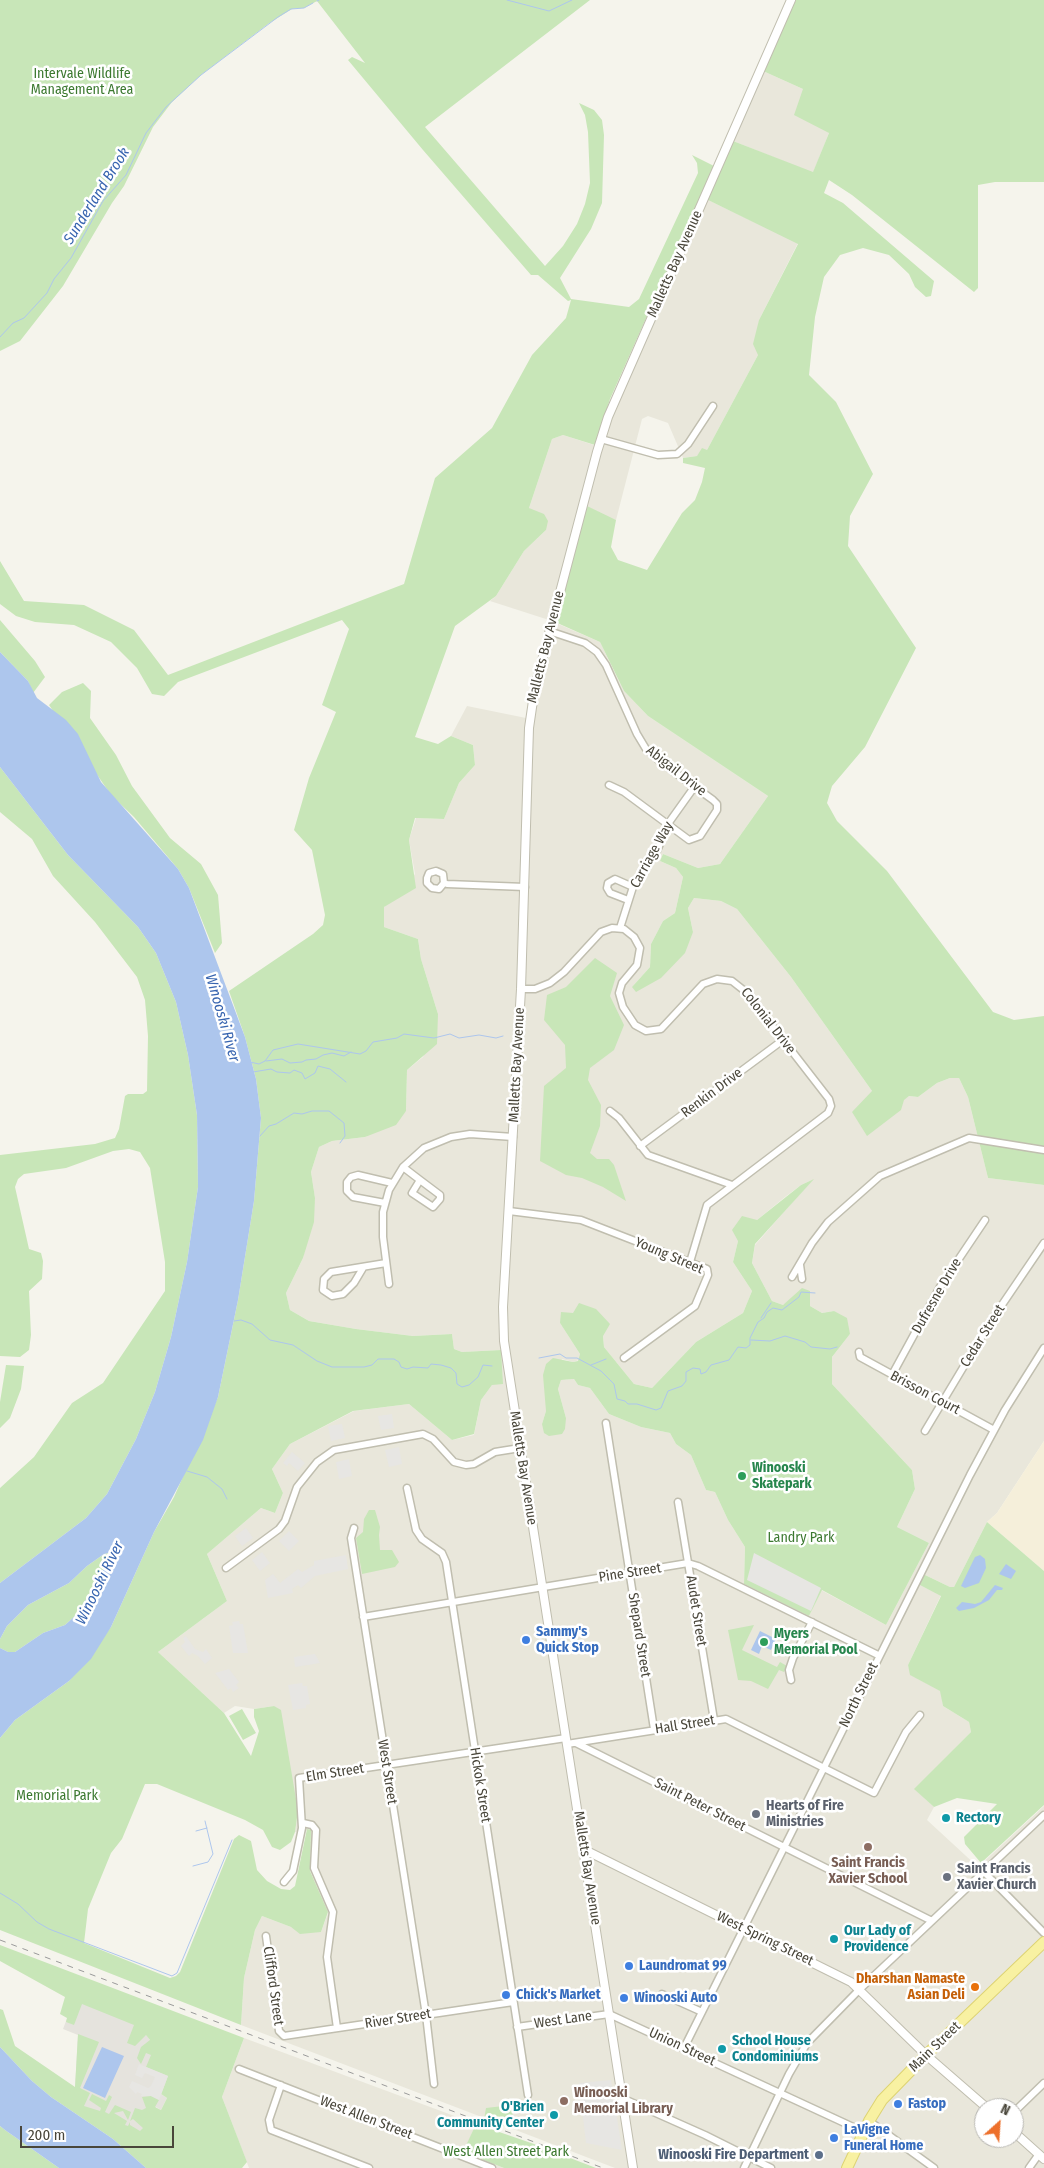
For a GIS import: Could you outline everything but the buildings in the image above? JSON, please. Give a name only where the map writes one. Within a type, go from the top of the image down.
[{"type":"main road","name":"Main Street","points":[[847,2168],[869,2121],[882,2100],[1044,1942]]},
{"type":"street","name":"Malletts Bay Avenue","points":[[635,2167],[622,2098],[569,1742],[542,1588],[503,1333],[521,989],[531,708],[549,631],[601,439],[644,332],[791,0]]},
{"type":"street","points":[[601,439],[658,455],[677,454],[688,444],[713,406]]},
{"type":"street","name":"Abigail Drive","points":[[549,631],[585,644],[596,652],[606,665],[640,742],[653,757],[695,786],[716,802],[718,806],[700,836],[694,840],[686,838],[624,792],[610,785]]},
{"type":"street","name":"Carriage Way","points":[[620,928],[633,886],[656,853],[669,825],[695,786]]},
{"type":"street","points":[[628,900],[610,893],[607,888],[608,883],[615,879],[633,886]]},
{"type":"street","points":[[444,884],[525,887]]},
{"type":"street","points":[[521,989],[540,988],[550,983],[564,972],[598,934],[608,929],[620,928]]},
{"type":"street","name":"Colonial Drive","points":[[620,928],[634,937],[640,948],[637,965],[622,983],[619,993],[623,1008],[638,1028],[653,1031],[664,1027],[700,986],[710,980],[721,978],[732,980],[741,986],[829,1099],[830,1109],[828,1113],[732,1185],[706,1208],[690,1262]]},
{"type":"street","name":"Renkin Drive","points":[[640,1146],[783,1040]]},
{"type":"street","points":[[610,1112],[619,1118],[648,1155],[732,1185]]},
{"type":"street","points":[[389,1284],[382,1226],[384,1203],[392,1183],[403,1167],[424,1148],[446,1138],[470,1134],[513,1137]]},
{"type":"street","points":[[792,1277],[828,1222],[866,1186],[884,1174],[969,1138],[1044,1150]]},
{"type":"street","points":[[403,1167],[420,1180],[440,1196],[433,1207],[412,1193],[420,1180]]},
{"type":"street","points":[[384,1203],[353,1197],[347,1191],[347,1182],[352,1177],[358,1175],[392,1183]]},
{"type":"street","name":"Young Street","points":[[509,1211],[581,1220],[690,1262],[708,1271],[697,1304],[624,1358]]},
{"type":"street","name":"Dufresne Drive","points":[[892,1375],[940,1287],[984,1220]]},
{"type":"street","name":"Cedar Street","points":[[926,1431],[986,1330],[1044,1243]]},
{"type":"street","points":[[363,1268],[343,1294],[330,1296],[323,1290],[324,1279],[331,1272],[386,1263]]},
{"type":"street","points":[[800,1265],[802,1279]]},
{"type":"street","name":"North Street","points":[[684,2048],[878,1655],[994,1430],[1044,1348]]},
{"type":"street","name":"Brisson Court","points":[[859,1352],[860,1357],[994,1430]]},
{"type":"street","name":"Shepard Street","points":[[606,1423],[654,1729]]},
{"type":"street","points":[[226,1568],[280,1529],[285,1521],[297,1487],[317,1462],[334,1450],[419,1433],[433,1439],[454,1462],[466,1465],[474,1464],[495,1452],[520,1448]]},
{"type":"street","name":"Hickok Street","points":[[407,1488],[416,1530],[422,1538],[442,1554],[446,1562],[528,2095]]},
{"type":"street","name":"Audet Street","points":[[678,1502],[714,1720]]},
{"type":"street","name":"West Street","points":[[354,1528],[351,1538],[426,2015],[434,2084]]},
{"type":"street","points":[[688,1563],[698,1566],[878,1655]]},
{"type":"street","name":"Pine Street","points":[[363,1617],[688,1563]]},
{"type":"street","points":[[791,1680],[789,1675],[793,1658],[812,1622]]},
{"type":"street","name":"Hall Street","points":[[569,1742],[728,1719],[874,1793],[906,1732],[920,1715]]},
{"type":"street","name":"Elm Street","points":[[284,1882],[289,1879],[295,1866],[303,1823],[299,1778],[475,1752],[569,1742]]},
{"type":"street","name":"Saint Peter Street","points":[[569,1742],[932,1921]]},
{"type":"street","points":[[744,2168],[780,2092],[807,2044],[860,1990],[1044,1815]]},
{"type":"street","points":[[303,1823],[312,1826],[316,1830],[314,1868],[333,1912],[327,1957],[337,2028]]},
{"type":"street","name":"West Spring Street","points":[[585,1850],[842,1978],[860,1990],[926,2055],[975,2098]]},
{"type":"street","points":[[984,1872],[1044,1934]]},
{"type":"street","name":"Clifford Street","points":[[266,1936],[279,2031],[282,2036]]},
{"type":"street","points":[[662,1994],[702,2012]]},
{"type":"street","name":"River Street","points":[[282,2036],[513,2002]]},
{"type":"street","name":"West Lane","points":[[517,2027],[609,2014]]},
{"type":"street","name":"Union Street","points":[[609,2014],[864,2132]]},
{"type":"street","name":"West Allen Street","points":[[239,2069],[492,2168]]},
{"type":"street","points":[[1024,2102],[1044,2083]]},
{"type":"street","points":[[281,2085],[269,2120],[271,2130],[369,2168]]},
{"type":"street","points":[[622,2098],[771,2168]]},
{"type":"street","points":[[869,2121],[934,2168]]},
{"type":"street","points":[[1024,2141],[1041,2156],[1029,2168]]},
{"type":"shaded area","points":[[763,71],[803,89],[829,133],[813,173],[733,141]]},
{"type":"shaded area","points":[[706,199],[798,243],[759,320],[758,355],[707,450],[697,456],[683,458],[668,423],[648,416],[642,419],[616,520],[609,518],[585,505],[594,470],[616,402]]},
{"type":"shaded area","points":[[563,435],[594,445],[549,620],[490,601],[496,596],[524,551],[546,530],[529,508],[552,439]]},
{"type":"shaded area","points":[[549,620],[600,642],[624,691],[648,716],[768,796],[720,864],[698,868],[663,854],[660,861],[676,868],[683,877],[675,913],[663,921],[651,944],[650,967],[632,987],[693,932],[688,908],[694,898],[721,901],[737,909],[791,977],[872,1091],[904,1099],[909,1096],[918,1097],[937,1083],[950,1078],[959,1078],[968,1097],[988,1178],[1044,1185],[1044,1441],[997,1513],[987,1522],[954,1587],[950,1587],[923,1574],[918,1584],[941,1595],[908,1665],[911,1675],[941,1691],[943,1706],[969,1722],[971,1732],[915,1789],[934,1807],[927,1820],[978,1867],[1044,1806],[1044,2168],[615,2168],[241,2025],[244,1978],[255,1930],[262,1916],[291,1927],[321,1932],[328,1913],[310,1871],[311,1830],[295,1832],[298,1811],[274,1706],[254,1709],[235,1706],[224,1713],[158,1652],[227,1601],[207,1554],[261,1508],[275,1513],[283,1493],[272,1469],[290,1444],[354,1411],[409,1404],[452,1440],[474,1435],[481,1400],[492,1385],[500,1350],[462,1352],[454,1349],[452,1334],[413,1336],[309,1321],[290,1310],[286,1293],[303,1258],[315,1198],[311,1172],[319,1147],[332,1141],[365,1137],[406,1111],[407,1070],[423,1057],[438,1014],[421,959],[418,939],[384,927],[384,907],[415,874],[409,840],[416,818],[444,819],[459,783],[475,765],[473,745],[451,736],[467,706],[526,718],[531,687]],"holes":[[[812,1180],[755,1245],[752,1263],[772,1301],[783,1305],[810,1291],[810,1306],[822,1313],[834,1311],[850,1334],[832,1357],[832,1384],[912,1470],[915,1489],[897,1527],[929,1543],[886,1625],[821,1590],[809,1616],[744,1584],[745,1547],[728,1520],[715,1492],[706,1490],[691,1455],[676,1444],[670,1433],[641,1427],[609,1414],[590,1388],[578,1385],[574,1379],[561,1380],[558,1389],[566,1418],[542,1424],[562,1359],[573,1362],[579,1360],[580,1354],[560,1323],[573,1313],[603,1336],[604,1347],[634,1384],[652,1388],[696,1342],[743,1313],[752,1291],[733,1262],[738,1241],[757,1220],[801,1185]]]},
{"type":"shaded area","points":[[392,1414],[394,1428],[381,1430],[378,1416]]},
{"type":"shaded area","points":[[342,1424],[345,1438],[331,1441],[328,1426]]},
{"type":"shaded area","points":[[1044,1441],[1044,1571],[987,1522],[997,1513]]},
{"type":"shaded area","points":[[399,1447],[402,1464],[389,1467],[385,1450]]},
{"type":"shaded area","points":[[292,1452],[305,1463],[298,1471],[289,1463],[287,1466],[283,1463]]},
{"type":"shaded area","points":[[349,1459],[352,1476],[339,1479],[336,1462]]},
{"type":"shaded area","points":[[246,1528],[253,1538],[242,1546],[235,1536]]},
{"type":"shaded area","points":[[289,1531],[299,1541],[289,1551],[279,1541]]},
{"type":"shaded area","points":[[262,1552],[270,1563],[260,1571],[252,1560]]},
{"type":"shaded area","points":[[754,1553],[821,1588],[811,1611],[747,1580]]},
{"type":"shaded area","points":[[346,1555],[348,1569],[315,1576],[301,1588],[298,1585],[292,1589],[293,1593],[268,1598],[265,1580],[273,1574],[280,1583],[298,1569],[302,1572],[314,1565],[314,1561]]},
{"type":"shaded area","points":[[239,1621],[240,1624],[243,1624],[248,1653],[233,1653],[229,1626],[233,1625],[232,1622]]},
{"type":"shaded area","points":[[186,1636],[195,1649],[203,1652],[206,1649],[212,1658],[205,1664],[198,1656],[192,1653],[189,1656],[181,1646],[185,1642],[183,1638]]},
{"type":"shaded area","points":[[315,1654],[320,1663],[295,1667],[294,1657]]},
{"type":"shaded area","points":[[229,1669],[239,1682],[236,1685],[239,1688],[233,1692],[231,1688],[228,1690],[215,1673]]},
{"type":"shaded area","points":[[302,1683],[303,1686],[307,1686],[310,1704],[306,1705],[306,1708],[293,1710],[288,1685]]},
{"type":"shaded area","points":[[76,1995],[135,2018],[171,2071],[161,2094],[167,2098],[161,2110],[156,2107],[140,2139],[82,2106],[75,2088],[78,2035],[63,2029]]},
{"type":"shaded area","points":[[244,2038],[476,2124],[464,2152],[504,2168],[249,2168],[222,2097]]},
{"type":"shaded area","points":[[139,2064],[168,2076],[159,2100],[151,2096],[141,2096],[142,2094],[137,2092],[136,2094],[129,2087],[132,2081],[148,2088],[155,2077],[145,2073],[142,2078],[135,2075]]},
{"type":"shaded area","points":[[611,2080],[622,2150],[586,2143],[579,2083]]},
{"type":"green space","points":[[0,0],[590,0],[425,127],[545,266],[563,246],[577,224],[585,204],[590,183],[588,132],[585,115],[579,103],[594,110],[602,120],[604,135],[602,203],[591,229],[560,278],[571,299],[629,307],[639,299],[698,173],[697,163],[692,155],[714,166],[610,399],[595,445],[563,435],[552,439],[529,508],[544,514],[548,521],[546,530],[524,551],[496,596],[455,626],[415,737],[438,744],[451,736],[473,745],[475,765],[459,783],[444,819],[415,818],[409,840],[416,888],[384,907],[384,927],[418,939],[421,959],[438,1014],[437,1044],[407,1070],[406,1111],[396,1125],[365,1137],[332,1141],[319,1147],[311,1172],[315,1198],[314,1222],[303,1258],[286,1293],[290,1310],[309,1321],[413,1336],[452,1334],[454,1349],[462,1352],[501,1350],[503,1384],[492,1385],[481,1400],[474,1434],[452,1440],[409,1404],[353,1411],[290,1444],[272,1469],[283,1493],[275,1513],[261,1508],[207,1554],[227,1601],[158,1652],[224,1713],[251,1756],[259,1731],[254,1717],[254,1709],[274,1706],[281,1710],[298,1811],[295,1832],[291,1842],[280,1850],[272,1847],[263,1830],[245,1820],[157,1784],[145,1784],[122,1839],[111,1853],[88,1909],[84,1943],[170,1978],[176,1976],[180,1972],[234,1839],[239,1835],[251,1841],[257,1870],[267,1881],[281,1889],[290,1890],[295,1886],[307,1829],[311,1830],[310,1871],[328,1912],[321,1932],[300,1934],[291,1927],[262,1916],[255,1930],[244,1978],[241,2025],[0,1930],[0,1738],[15,1720],[69,1681],[111,1627],[154,1532],[174,1497],[218,1397],[238,1300],[254,1201],[261,1118],[256,1079],[245,1037],[229,991],[313,934],[323,925],[325,915],[312,850],[294,830],[309,778],[336,712],[322,705],[349,629],[342,620],[178,682],[164,696],[152,694],[137,668],[111,642],[74,625],[35,622],[16,616],[0,604],[0,561],[24,601],[84,605],[134,630],[168,675],[404,584],[435,478],[492,428],[532,355],[566,318],[571,300],[568,301],[538,275],[531,275],[423,150],[348,60],[352,57],[365,63],[317,1],[304,8],[292,9],[268,24],[201,75],[172,102],[153,127],[124,186],[63,286],[20,341],[0,351]]},
{"type":"green space","points":[[796,0],[1044,0],[1044,182],[995,182],[978,185],[978,288],[974,292],[852,195],[829,180],[824,193],[843,203],[934,281],[931,296],[926,297],[915,287],[909,274],[889,255],[863,248],[840,255],[824,277],[815,317],[809,375],[836,402],[873,474],[850,516],[848,546],[916,648],[865,747],[832,786],[827,803],[837,821],[887,871],[993,1012],[1014,1020],[1044,1016],[1044,1185],[988,1178],[968,1097],[959,1078],[950,1078],[937,1083],[918,1097],[909,1096],[904,1100],[901,1110],[867,1136],[852,1112],[872,1091],[791,977],[737,909],[721,901],[694,898],[688,908],[693,932],[685,953],[661,978],[636,992],[632,987],[650,967],[651,944],[663,921],[675,913],[683,877],[676,868],[660,861],[663,854],[698,868],[720,864],[768,796],[648,716],[624,691],[600,642],[555,622],[585,505],[616,520],[611,547],[618,560],[647,570],[682,513],[695,500],[702,482],[705,468],[683,463],[683,458],[697,456],[702,448],[707,450],[758,355],[753,344],[759,320],[798,244],[706,199],[733,141],[813,172],[829,133],[794,115],[803,89],[763,71]]},
{"type":"green space","points":[[0,620],[35,661],[45,677],[33,693],[28,681],[0,652]]},
{"type":"green space","points":[[83,683],[91,691],[90,718],[116,755],[132,786],[170,838],[201,864],[218,895],[222,943],[215,953],[189,888],[178,869],[134,817],[111,795],[49,705],[62,692]]},
{"type":"green space","points":[[0,767],[68,855],[138,927],[156,953],[176,1002],[188,1055],[197,1115],[198,1187],[187,1262],[171,1337],[155,1392],[136,1439],[107,1494],[86,1518],[0,1583],[0,1488],[34,1457],[72,1403],[103,1383],[165,1291],[165,1262],[150,1168],[140,1152],[129,1149],[113,1151],[66,1168],[24,1174],[18,1179],[15,1187],[29,1249],[41,1253],[43,1261],[42,1279],[29,1291],[31,1335],[29,1350],[20,1357],[0,1356],[0,1155],[95,1144],[115,1138],[119,1129],[125,1096],[128,1094],[143,1094],[147,1091],[148,1036],[145,1000],[137,977],[95,922],[53,876],[32,839],[0,812]]},
{"type":"green space","points":[[595,958],[617,973],[610,996],[624,1025],[614,1050],[590,1068],[588,1080],[601,1105],[600,1126],[590,1153],[597,1159],[609,1159],[614,1165],[626,1201],[603,1187],[582,1178],[566,1175],[540,1161],[544,1086],[566,1068],[565,1045],[544,1020],[547,995],[566,987]]},
{"type":"green space","name":"Landry Park","points":[[814,1179],[755,1244],[752,1263],[772,1301],[783,1305],[802,1288],[810,1291],[810,1306],[822,1313],[834,1311],[847,1318],[850,1334],[832,1357],[832,1384],[912,1470],[915,1489],[897,1527],[929,1543],[886,1625],[822,1590],[809,1616],[744,1584],[745,1547],[728,1520],[715,1492],[706,1490],[691,1455],[676,1444],[670,1433],[641,1427],[609,1414],[590,1388],[578,1385],[574,1379],[561,1380],[558,1389],[566,1418],[565,1429],[562,1434],[549,1436],[544,1433],[542,1424],[546,1411],[543,1375],[546,1364],[553,1358],[573,1362],[578,1361],[580,1354],[560,1323],[561,1312],[573,1313],[579,1303],[596,1309],[610,1324],[603,1336],[604,1347],[634,1384],[652,1388],[696,1342],[743,1313],[752,1291],[733,1262],[738,1241],[732,1230],[742,1216],[757,1220],[801,1185]]},
{"type":"green space","points":[[6,1365],[24,1366],[21,1389],[10,1418],[0,1428],[0,1402]]},
{"type":"green space","points":[[369,1510],[375,1510],[380,1527],[380,1550],[392,1550],[399,1562],[395,1567],[362,1574],[356,1538],[363,1532],[364,1519]]},
{"type":"green space","points":[[987,1522],[1044,1571],[1044,1805],[981,1863],[965,1844],[964,1837],[997,1804],[957,1798],[934,1807],[914,1789],[971,1732],[969,1722],[943,1706],[940,1691],[910,1675],[908,1665],[941,1596],[918,1584],[923,1574],[950,1587],[954,1587]]},
{"type":"green space","points":[[112,1552],[95,1586],[75,1616],[65,1625],[43,1633],[15,1652],[8,1652],[0,1648],[0,1639],[7,1626],[28,1605],[69,1583],[87,1566],[104,1554]]},
{"type":"green space","points":[[754,1625],[742,1650],[777,1667],[780,1662],[787,1666],[784,1672],[779,1670],[768,1689],[751,1681],[738,1680],[728,1630]]},
{"type":"green space","points":[[242,1709],[256,1733],[243,1740],[229,1716]]},
{"type":"green space","points":[[0,1945],[244,2038],[222,2097],[247,2162],[242,2168],[146,2168],[113,2139],[51,2097],[32,2081],[0,2047],[0,2009],[3,2010],[15,2046],[75,2087],[78,2034],[99,2042],[80,2088],[90,2093],[84,2106],[100,2111],[101,2108],[89,2100],[92,2094],[106,2101],[109,2095],[112,2097],[105,2112],[109,2114],[115,2105],[131,2112],[128,2120],[123,2111],[114,2113],[127,2121],[125,2125],[128,2126],[130,2122],[130,2125],[140,2131],[143,2128],[133,2119],[130,2121],[135,2108],[142,2110],[146,2108],[142,2097],[151,2096],[159,2100],[155,2107],[161,2110],[167,2098],[161,2094],[168,2076],[146,2067],[151,2055],[146,2053],[141,2064],[137,2058],[141,2047],[150,2040],[146,2035],[135,2046],[127,2043],[134,2025],[82,2004],[74,2025],[66,2022],[67,2018],[60,2014],[65,1997],[0,1961]]},
{"type":"green space","points":[[512,2105],[513,2127],[501,2126],[484,2119],[486,2108]]},
{"type":"green space","name":"West Allen Street Park","points":[[476,2124],[596,2168],[504,2168],[463,2152]]},
{"type":"green space","points":[[0,2126],[5,2130],[59,2168],[0,2168]]},
{"type":"water","name":"Winooski River","points":[[0,652],[28,681],[37,698],[66,720],[78,734],[101,782],[178,869],[189,888],[245,1037],[256,1079],[261,1118],[254,1201],[238,1300],[218,1397],[203,1440],[154,1532],[111,1627],[91,1659],[69,1681],[15,1720],[0,1738],[0,1648],[8,1652],[15,1652],[43,1633],[65,1625],[75,1616],[95,1586],[112,1552],[104,1554],[87,1566],[69,1583],[28,1605],[7,1626],[0,1639],[0,1583],[86,1518],[107,1494],[136,1439],[155,1392],[171,1337],[187,1262],[198,1187],[197,1115],[188,1055],[176,1002],[156,953],[138,927],[68,855],[0,767]]},
{"type":"water","points":[[980,1555],[985,1559],[986,1568],[979,1583],[965,1588],[961,1586],[975,1557]]},
{"type":"water","points":[[1006,1564],[1016,1571],[1011,1579],[999,1574]]},
{"type":"water","points":[[995,1585],[1003,1588],[1002,1590],[997,1590],[989,1600],[974,1608],[959,1611],[956,1608],[962,1602],[975,1604],[981,1602]]},
{"type":"water","name":"Myers Memorial Pool","points":[[760,1631],[776,1639],[771,1650],[762,1646],[759,1654],[751,1650]]},
{"type":"water","points":[[0,2047],[32,2081],[51,2097],[113,2139],[146,2168],[59,2168],[0,2126]]},
{"type":"water","points":[[102,2047],[124,2056],[105,2098],[83,2088]]},
{"type":"waterway","name":"Sunderland Brook","points":[[507,0],[549,11],[572,0]]},
{"type":"waterway","name":"Sunderland Brook","points":[[0,337],[13,323],[24,318],[47,293],[54,279],[71,258],[103,201],[126,175],[146,133],[166,107],[201,75],[278,17],[291,9],[304,8],[313,3]]},
{"type":"waterway","points":[[250,1062],[259,1064],[265,1061],[273,1050],[298,1044],[360,1054],[366,1051],[373,1042],[397,1038],[404,1034],[434,1038],[450,1034],[459,1038],[479,1035],[496,1038],[503,1036]]},
{"type":"waterway","points":[[266,1061],[282,1059],[290,1063],[302,1062],[332,1053],[344,1056],[351,1052]]},
{"type":"waterway","points":[[253,1072],[271,1069],[277,1072],[290,1073],[294,1070],[302,1073],[305,1079],[315,1073],[318,1066],[330,1069],[346,1082]]},
{"type":"waterway","points":[[260,1136],[269,1126],[294,1113],[329,1111],[344,1123],[345,1136],[340,1143]]},
{"type":"waterway","points":[[539,1358],[560,1354],[566,1358],[577,1358],[601,1371],[614,1384],[617,1399],[628,1404],[637,1404],[656,1410],[661,1408],[668,1391],[682,1386],[686,1381],[686,1372],[693,1368],[700,1369],[701,1374],[706,1372],[711,1365],[729,1360],[738,1347],[746,1348],[750,1345],[750,1338],[758,1322],[764,1318],[767,1312],[773,1308],[782,1310],[799,1297],[801,1292],[815,1293]]},
{"type":"waterway","points":[[761,1318],[771,1303]]},
{"type":"waterway","points":[[234,1321],[241,1320],[252,1324],[270,1340],[293,1345],[317,1361],[332,1367],[364,1367],[372,1365],[378,1359],[394,1359],[399,1362],[401,1367],[407,1369],[413,1367],[428,1368],[431,1364],[441,1365],[451,1368],[456,1373],[457,1384],[462,1387],[469,1385],[478,1377],[483,1365],[492,1366]]},
{"type":"waterway","points":[[751,1340],[770,1341],[785,1336],[805,1342],[811,1347],[830,1349],[837,1347]]},
{"type":"waterway","points":[[591,1365],[606,1359]]},
{"type":"waterway","points":[[187,1471],[207,1477],[222,1489],[227,1499]]},
{"type":"waterway","points":[[193,1866],[208,1862],[213,1854],[205,1821]]},
{"type":"waterway","points":[[196,1831],[207,1828]]},
{"type":"waterway","points":[[0,1893],[18,1904],[37,1922],[49,1929],[172,1976],[177,1973],[232,1840]]},
{"type":"railway","points":[[0,1940],[603,2168]]},
{"type":"place","name":"Winooski Skatepark","points":[[742,1476]]},
{"type":"place","name":"Sammy's Quick Stop","points":[[526,1640]]},
{"type":"place","name":"Myers Memorial Pool","points":[[764,1642]]},
{"type":"place","name":"Hearts of Fire Ministries","points":[[756,1814]]},
{"type":"place","name":"Rectory","points":[[946,1818]]},
{"type":"place","name":"Saint Francis Xavier School","points":[[868,1847]]},
{"type":"place","name":"Saint Francis Xavier Church","points":[[947,1877]]},
{"type":"place","name":"Our Lady of Providence","points":[[834,1939]]},
{"type":"place","name":"Laundromat 99","points":[[629,1966]]},
{"type":"place","name":"Dharshan Namaste Asian Deli","points":[[975,1987]]},
{"type":"place","name":"Chick's Market","points":[[506,1995]]},
{"type":"place","name":"Winooski Auto","points":[[624,1998]]},
{"type":"place","name":"School House Condominiums","points":[[722,2049]]},
{"type":"place","name":"Winooski Memorial Library","points":[[564,2101]]},
{"type":"place","name":"Fastop","points":[[898,2104]]},
{"type":"place","name":"O'Brien Community Center","points":[[554,2115]]},
{"type":"place","name":"LaVigne Funeral Home","points":[[834,2138]]},
{"type":"place","name":"Winooski Fire Department","points":[[819,2155]]},
{"type":"park label","name":"Intervale Wildlife Management Area","points":[[82,82]]},
{"type":"park label","name":"Memorial Park","points":[[57,1796]]}]
